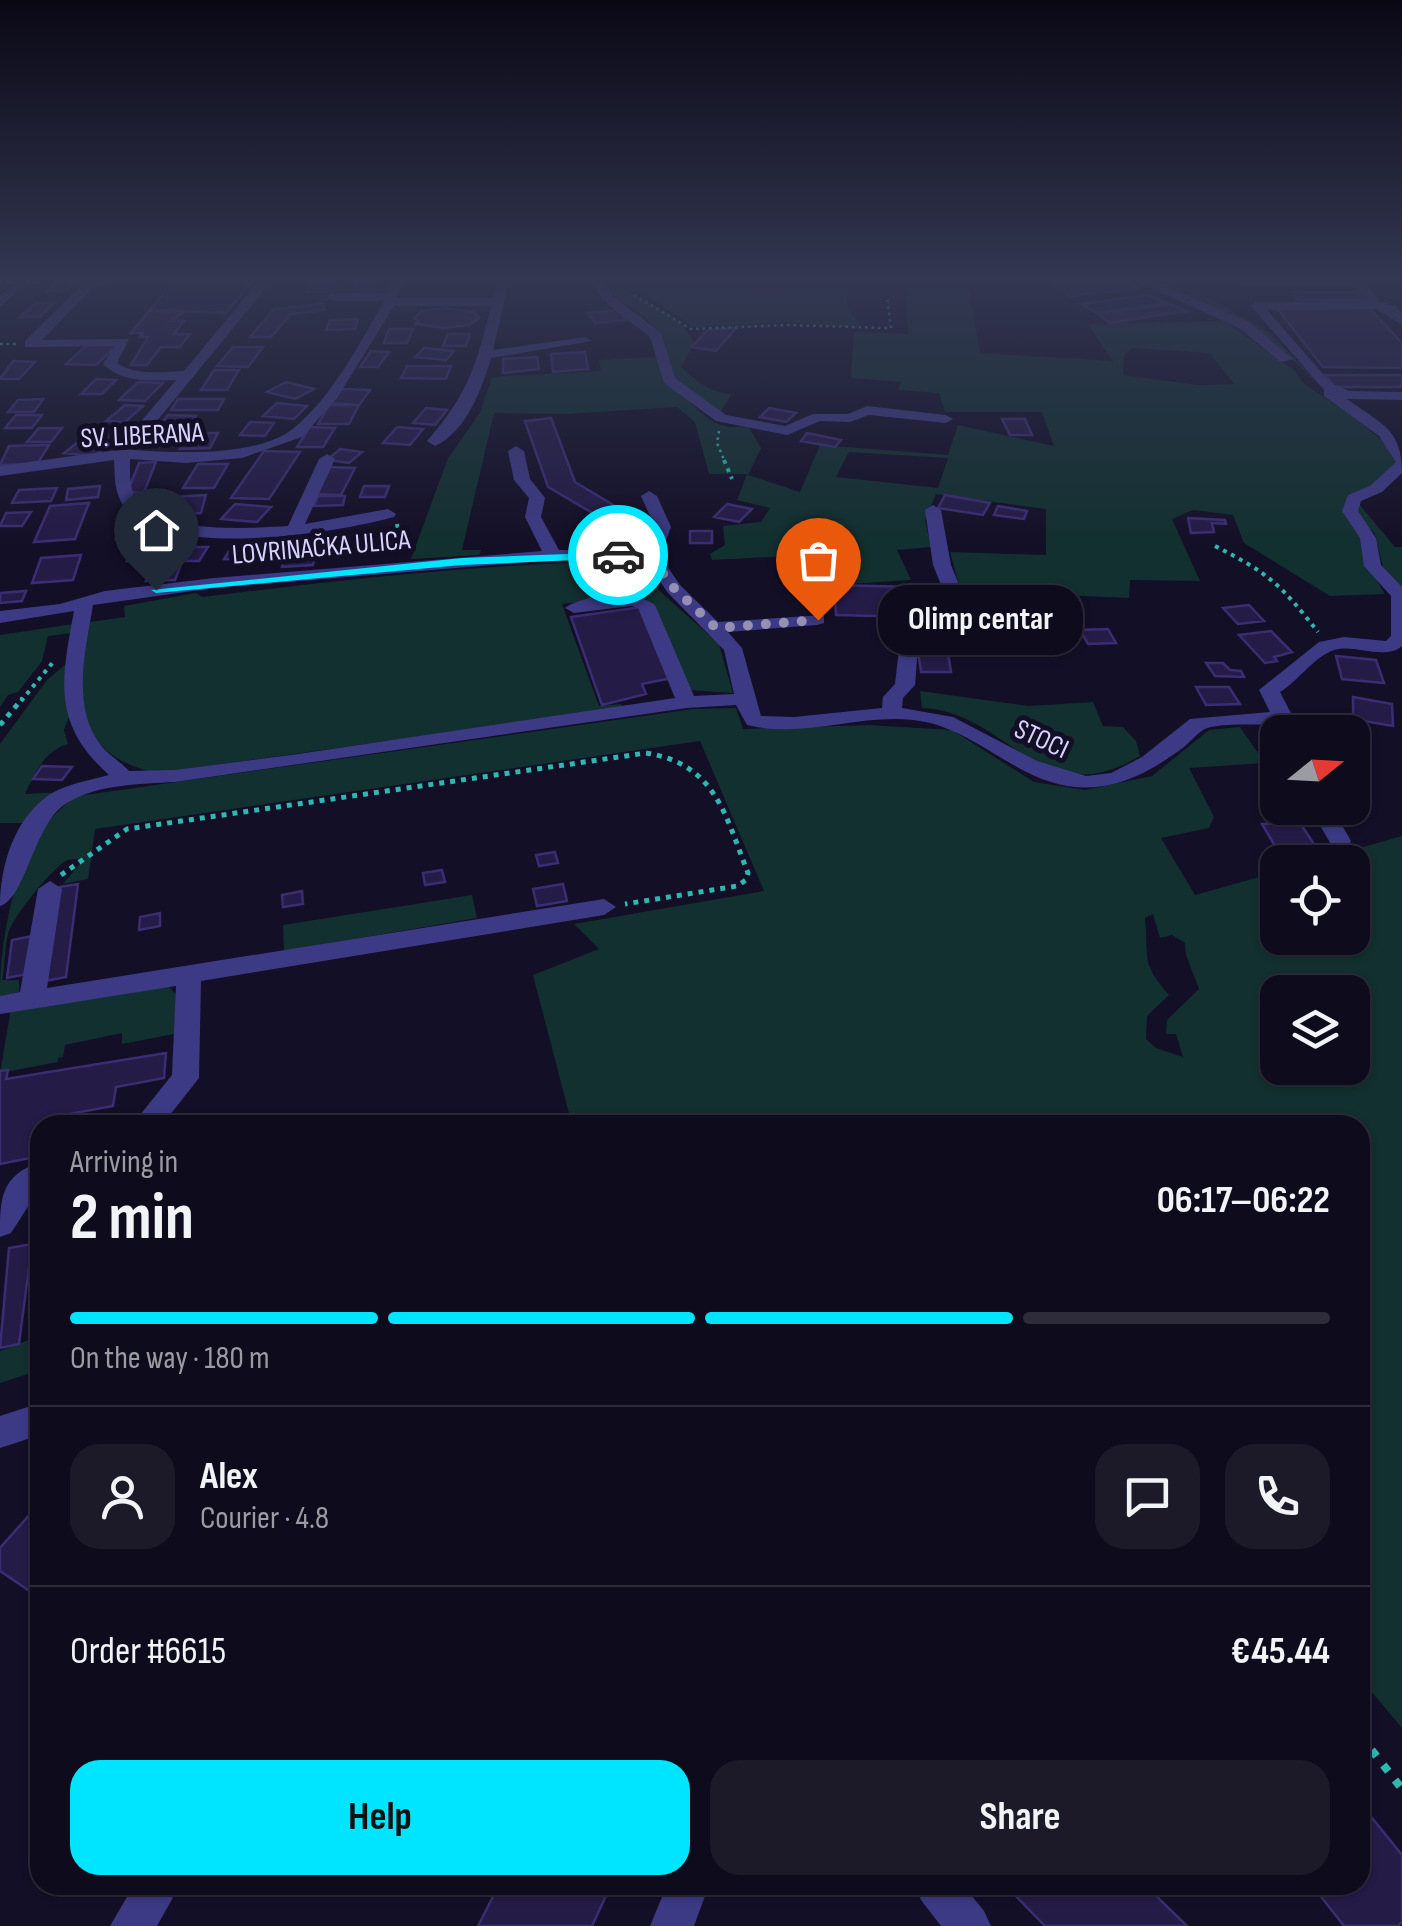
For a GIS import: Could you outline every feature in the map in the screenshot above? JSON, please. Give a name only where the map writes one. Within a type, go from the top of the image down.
[{"type":"street","points":[[112,367],[139,375],[191,375]]},
{"type":"street","points":[[198,367],[122,454],[124,494],[138,512],[172,526],[230,534],[356,524],[385,515]]},
{"type":"street","name":"SV. LIBERANA","points":[[0,471],[122,454],[186,458],[242,453],[296,434],[332,395],[349,367]]},
{"type":"street","points":[[436,441],[456,424],[480,367]]},
{"type":"street","points":[[665,367],[669,380],[721,418],[787,432],[818,417],[850,418],[867,410],[946,419]]},
{"type":"street","points":[[1293,367],[1384,433],[1402,462],[1376,489],[1354,498],[1350,512],[1368,538],[1373,566],[1400,595],[1400,637],[1391,647],[1329,645]]},
{"type":"street","points":[[1310,367],[1326,386],[1347,395],[1402,396]]},
{"type":"street","points":[[516,451],[522,480],[538,498],[533,518],[553,555]]},
{"type":"street","points":[[295,529],[326,459]]},
{"type":"street","points":[[0,898],[36,819],[59,798],[123,778],[175,776],[687,702],[745,699],[733,648],[674,588],[650,556],[663,528],[650,496]]},
{"type":"street","points":[[892,714],[893,697],[905,684],[910,632],[952,613],[955,597],[942,565],[933,510]]},
{"type":"street","name":"LOVRINAČKA ULICA","points":[[0,617],[180,587],[553,555],[650,556]]},
{"type":"street","points":[[574,608],[633,600],[646,605],[687,702]]},
{"type":"street","points":[[85,602],[73,683],[81,724],[94,751],[123,778]]},
{"type":"street","points":[[716,628],[818,620]]},
{"type":"street","name":"STOCI","points":[[1282,715],[1269,690],[1292,678],[1320,649],[1329,645]]},
{"type":"street","name":"STOCI","points":[[745,699],[750,716],[762,722],[892,714],[939,718],[1036,771],[1086,782],[1129,774],[1179,742],[1197,723],[1260,726]]},
{"type":"street","points":[[1331,825],[1340,841]]},
{"type":"street","points":[[3,835],[28,838]]},
{"type":"street","points":[[32,1000],[50,889]]},
{"type":"street","points":[[0,1006],[604,908]]},
{"type":"street","points":[[154,1115],[184,1078],[189,974]]},
{"type":"street","points":[[0,1224],[30,1179]]},
{"type":"street","points":[[0,1432],[30,1422]]},
{"type":"street","points":[[132,1926],[152,1895]]},
{"type":"street","points":[[672,1926],[684,1895]]},
{"type":"street","points":[[944,1895],[969,1926]]},
{"type":"path","points":[[721,418],[717,442],[732,479]]},
{"type":"path","points":[[385,515],[396,522],[399,530],[400,567]]},
{"type":"path","points":[[1214,546],[1262,570],[1280,584],[1329,645]]},
{"type":"path","points":[[0,725],[56,658],[78,646]]},
{"type":"path","points":[[50,889],[70,866],[127,830],[646,754],[683,760],[698,769],[711,787],[748,873],[746,880],[738,886],[604,908]]},
{"type":"path","points":[[1370,1748],[1402,1789]]},
{"type":"green space","points":[[600,367],[663,367],[705,416],[725,426],[749,427],[761,448],[748,475],[800,492],[820,445],[948,455],[958,425],[1054,446],[1042,412],[945,412],[939,393],[898,390],[901,382],[851,378],[852,367],[1123,367],[1123,375],[1197,385],[1234,384],[1221,367],[1289,367],[1302,382],[1385,443],[1398,462],[1372,487],[1348,495],[1368,566],[1385,594],[1330,596],[1244,543],[1233,515],[1193,510],[1172,519],[1200,581],[1130,580],[1129,598],[1060,595],[1058,605],[1037,610],[965,607],[950,552],[1046,555],[1046,509],[936,494],[925,520],[931,547],[897,550],[911,580],[801,587],[790,556],[712,560],[710,554],[725,545],[723,526],[761,522],[770,508],[737,500],[747,474],[709,474],[695,422],[677,407],[565,414],[494,413],[462,550],[481,550],[479,555],[411,559],[448,458],[480,413],[492,377],[601,371]],"holes":[[[849,452],[948,458],[938,488],[836,477]]]},
{"type":"green space","points":[[669,367],[681,367],[711,389],[732,394],[719,413],[672,375]]},
{"type":"green space","points":[[1358,503],[1395,547],[1402,547],[1402,590],[1384,571],[1375,534],[1355,512]]},
{"type":"green space","points":[[635,561],[663,594],[719,644],[733,693],[690,690],[652,602],[630,594],[562,604],[599,706],[621,704],[623,708],[157,773],[108,752],[94,736],[86,717],[83,673],[90,622],[125,617],[124,606],[196,593],[202,597],[418,573]]},
{"type":"green space","points":[[73,624],[72,633],[48,636],[42,661],[18,692],[8,695],[0,707],[0,635]]},
{"type":"green space","points":[[66,664],[69,717],[64,730],[68,744],[46,757],[25,794],[62,792],[23,823],[0,823],[0,744],[47,680]]},
{"type":"green space","points":[[920,691],[1029,706],[1093,702],[1103,726],[1123,727],[1136,741],[1140,756],[1105,771],[1076,774],[1050,768],[979,726],[952,714],[922,708]]},
{"type":"green space","points":[[736,708],[743,729],[869,725],[952,730],[1034,782],[1085,790],[1152,776],[1209,730],[1240,727],[1260,756],[1260,763],[1189,768],[1214,817],[1209,828],[1161,838],[1195,895],[1260,877],[1260,955],[1370,955],[1370,845],[1402,836],[1402,1728],[1370,1690],[1370,1115],[569,1115],[533,975],[599,949],[574,924],[764,891],[700,741],[95,829],[88,879],[63,884],[84,859],[62,864],[34,893],[11,927],[2,980],[19,980],[19,992],[0,997],[4,943],[16,885],[40,833],[57,812],[78,796],[693,709]],"holes":[[[1153,914],[1160,938],[1172,935],[1185,943],[1199,989],[1167,1020],[1166,1034],[1176,1034],[1183,1057],[1156,1048],[1146,1039],[1147,1016],[1169,995],[1148,959],[1145,918]]]},
{"type":"green space","points":[[472,895],[477,918],[284,951],[283,925]]},
{"type":"green space","points":[[168,986],[176,994],[174,1034],[122,1044],[122,1033],[65,1045],[58,1062],[0,1073],[11,1009]]},
{"type":"green space","points":[[30,1339],[30,1373],[0,1383],[0,1351]]},
{"type":"building","points":[[9,367],[30,367],[19,379],[0,379]]},
{"type":"building","points":[[407,367],[451,367],[446,379],[401,378]]},
{"type":"building","points":[[503,367],[539,369],[503,373]]},
{"type":"building","points":[[552,367],[588,369],[553,372]]},
{"type":"building","points":[[214,370],[239,370],[227,390],[201,390]]},
{"type":"building","points":[[1325,375],[1402,375],[1402,387],[1335,387]]},
{"type":"building","points":[[96,379],[116,380],[102,394],[81,394]]},
{"type":"building","points":[[138,382],[163,383],[145,401],[119,400]]},
{"type":"building","points":[[286,382],[314,389],[295,399],[267,392]]},
{"type":"building","points":[[342,389],[370,390],[359,405],[330,403]]},
{"type":"building","points":[[43,399],[34,412],[8,412],[18,400]]},
{"type":"building","points":[[178,399],[224,399],[218,410],[171,410]]},
{"type":"building","points":[[277,403],[307,406],[294,419],[263,416]]},
{"type":"building","points":[[125,405],[143,406],[125,422],[106,421]]},
{"type":"building","points":[[329,405],[359,405],[349,424],[318,424]]},
{"type":"building","points":[[426,408],[447,410],[435,425],[413,423]]},
{"type":"building","points":[[769,408],[796,413],[786,422],[760,417]]},
{"type":"building","points":[[16,415],[42,415],[32,428],[5,428]]},
{"type":"building","points":[[168,415],[196,416],[186,428],[158,427]]},
{"type":"building","points":[[551,418],[575,482],[645,524],[625,532],[548,487],[525,421]]},
{"type":"building","points":[[1002,419],[1025,419],[1032,435],[1010,435]]},
{"type":"building","points":[[250,422],[274,423],[265,436],[240,435]]},
{"type":"building","points":[[310,427],[335,428],[323,447],[297,447]]},
{"type":"building","points":[[397,427],[423,429],[410,445],[383,443]]},
{"type":"building","points":[[39,428],[62,428],[51,442],[27,442]]},
{"type":"building","points":[[96,428],[126,431],[94,456],[64,453]]},
{"type":"building","points":[[163,429],[181,431],[159,447],[141,444]]},
{"type":"building","points":[[189,433],[218,433],[210,448],[180,449]]},
{"type":"building","points":[[807,433],[841,440],[835,447],[801,441]]},
{"type":"building","points":[[49,445],[37,464],[0,465],[9,446]]},
{"type":"building","points":[[340,449],[362,452],[349,463],[327,460]]},
{"type":"building","points":[[264,451],[300,452],[269,499],[231,498]]},
{"type":"building","points":[[156,462],[144,492],[127,493],[139,463]]},
{"type":"building","points":[[198,464],[228,464],[214,488],[183,488]]},
{"type":"building","points":[[327,467],[355,468],[341,495],[312,494]]},
{"type":"building","points":[[100,486],[98,497],[66,500],[68,489]]},
{"type":"building","points":[[364,486],[389,486],[385,497],[360,497]]},
{"type":"building","points":[[57,488],[51,501],[12,503],[19,490]]},
{"type":"building","points":[[206,495],[201,513],[164,515],[170,497]]},
{"type":"building","points":[[945,495],[990,503],[983,515],[938,508]]},
{"type":"building","points":[[318,496],[345,496],[343,505],[314,506]]},
{"type":"building","points":[[89,503],[75,539],[34,542],[50,506]]},
{"type":"building","points":[[235,504],[271,507],[257,522],[221,519]]},
{"type":"building","points":[[727,504],[752,509],[739,522],[714,517]]},
{"type":"building","points":[[998,506],[1027,511],[1024,519],[994,515]]},
{"type":"building","points":[[31,512],[22,526],[0,526],[6,513]]},
{"type":"building","points":[[1188,518],[1225,520],[1226,524],[1212,523],[1214,532],[1191,533]]},
{"type":"building","points":[[123,530],[170,531],[149,562],[127,561],[142,540],[116,539]]},
{"type":"building","points":[[690,531],[712,531],[712,543],[690,543]]},
{"type":"building","points":[[318,539],[313,565],[282,567],[288,540]]},
{"type":"building","points":[[367,543],[365,554],[341,555],[343,544]]},
{"type":"building","points":[[232,546],[263,547],[255,560],[224,559]]},
{"type":"building","points":[[177,547],[208,547],[199,561],[168,561]]},
{"type":"building","points":[[81,555],[73,580],[32,583],[41,558]]},
{"type":"building","points":[[180,567],[175,580],[146,581],[151,568]]},
{"type":"building","points":[[834,585],[912,587],[916,617],[836,615]]},
{"type":"building","points":[[26,591],[22,601],[0,603],[0,593]]},
{"type":"building","points":[[1249,605],[1264,621],[1238,624],[1223,608]]},
{"type":"building","points":[[641,607],[672,678],[642,684],[646,694],[602,705],[571,617]]},
{"type":"building","points":[[1108,629],[1116,643],[1088,644],[1080,630]]},
{"type":"building","points":[[1271,631],[1292,652],[1265,663],[1239,635]]},
{"type":"building","points":[[918,652],[948,653],[951,672],[921,672]]},
{"type":"building","points":[[1336,656],[1376,660],[1384,683],[1342,679]]},
{"type":"building","points":[[1206,663],[1223,663],[1230,670],[1241,671],[1244,677],[1215,676]]},
{"type":"building","points":[[1196,687],[1229,687],[1240,704],[1206,705]]},
{"type":"building","points":[[1353,697],[1392,704],[1393,726],[1370,722],[1370,715],[1353,715]]},
{"type":"building","points":[[42,766],[72,767],[62,780],[33,779]]},
{"type":"building","points":[[1263,825],[1301,825],[1314,844],[1294,845],[1274,845]]},
{"type":"building","points":[[555,852],[558,863],[539,866],[536,855]]},
{"type":"building","points":[[442,870],[445,882],[425,885],[423,873]]},
{"type":"building","points":[[78,884],[66,977],[46,981],[59,887]]},
{"type":"building","points":[[563,884],[567,901],[537,906],[533,889]]},
{"type":"building","points":[[302,891],[303,904],[283,907],[282,895]]},
{"type":"building","points":[[160,913],[160,926],[139,930],[140,917]]},
{"type":"building","points":[[32,936],[27,974],[7,978],[12,940]]},
{"type":"building","points":[[166,1053],[164,1078],[116,1087],[113,1106],[64,1115],[30,1115],[30,1158],[0,1164],[0,1071],[8,1070],[6,1079]]},
{"type":"building","points":[[30,1244],[30,1259],[19,1344],[0,1348],[9,1248]]},
{"type":"building","points":[[30,1514],[30,1591],[0,1571],[0,1548]]},
{"type":"building","points":[[1370,1815],[1402,1855],[1402,1922],[1398,1926],[1344,1926],[1320,1895],[1370,1895]]},
{"type":"building","points":[[494,1895],[606,1895],[592,1926],[478,1926]]},
{"type":"building","points":[[1015,1895],[1155,1895],[1187,1926],[1045,1926]]},
{"type":"way so far","points":[[618,555],[650,556],[674,588],[716,628],[818,620]]},
{"type":"place","name":"Olimp centar","points":[[818,620]]},
{"type":"route","points":[[156,590],[462,561],[618,555]]}]
